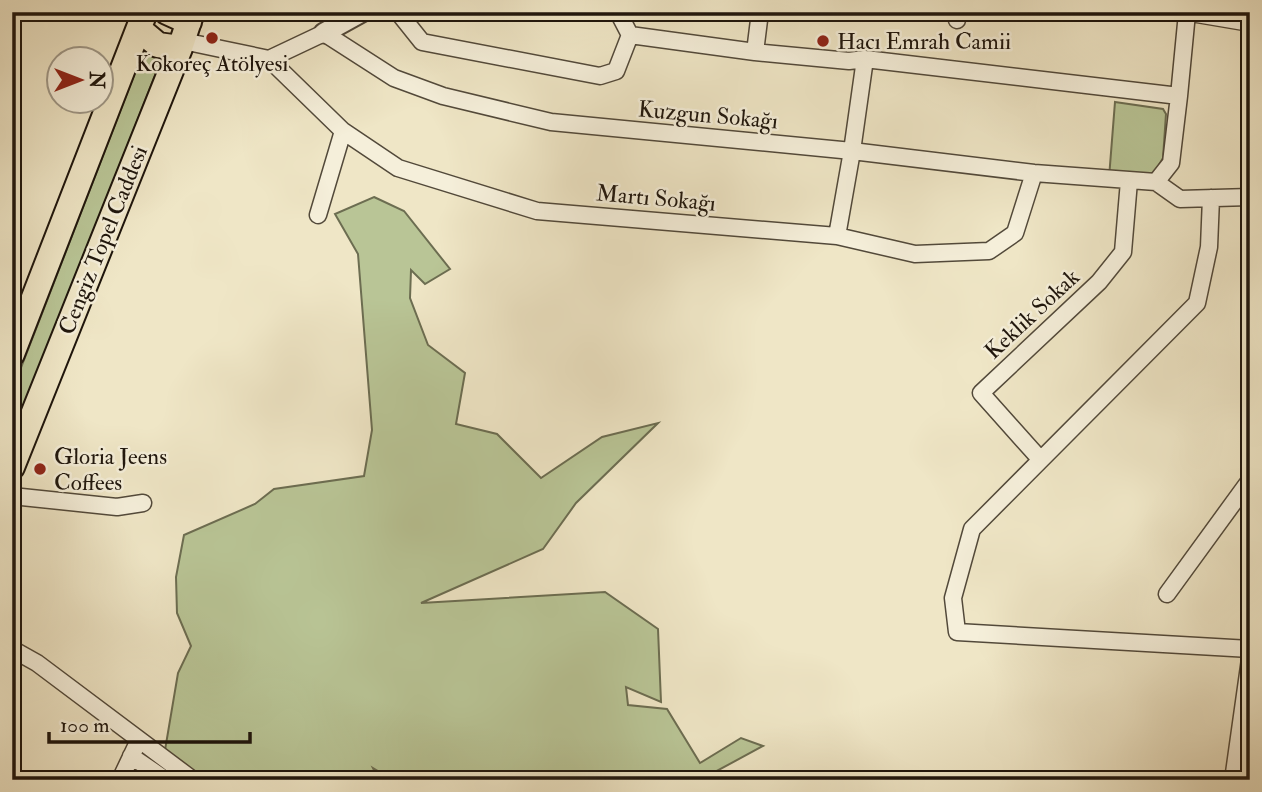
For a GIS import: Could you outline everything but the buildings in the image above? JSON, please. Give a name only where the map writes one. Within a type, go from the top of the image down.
[{"type":"main road","points":[[142,20],[158,45],[182,27]]},
{"type":"main road","name":"Cengiz Topel Caddesi","points":[[12,354],[142,20]]},
{"type":"main road","name":"Cengiz Topel Caddesi","points":[[12,467],[182,27]]},
{"type":"street","points":[[182,27],[269,59],[362,12]]},
{"type":"street","points":[[398,12],[422,42],[600,76],[616,71],[630,35],[618,12]]},
{"type":"street","points":[[755,52],[760,12]]},
{"type":"street","points":[[1250,23],[1186,12],[1180,96],[1171,163],[1157,181],[1180,199],[1250,197]]},
{"type":"street","name":"Kuzgun Sokağı","points":[[324,33],[394,78],[443,96],[551,122],[852,151],[1034,173],[1157,181]]},
{"type":"street","points":[[630,35],[755,52],[849,61],[865,59],[1180,96]]},
{"type":"street","name":"Martı Sokağı","points":[[269,59],[343,131],[398,168],[537,211],[837,236],[915,254],[989,251],[1015,233],[1034,173]]},
{"type":"street","points":[[837,236],[865,59]]},
{"type":"street","points":[[318,215],[343,131]]},
{"type":"street","name":"Keklik Sokak","points":[[1040,459],[981,393],[1099,282],[1123,252],[1129,181]]},
{"type":"street","points":[[1211,198],[1209,247],[1197,303],[972,529],[953,598],[957,632],[1250,649]]},
{"type":"street","points":[[1167,594],[1250,480]]},
{"type":"street","points":[[12,496],[117,507],[143,503]]},
{"type":"street","points":[[12,649],[37,663],[193,780]]},
{"type":"street","points":[[1233,780],[1250,659]]},
{"type":"street","points":[[120,780],[139,740]]},
{"type":"street","points":[[131,756],[166,780]]},
{"type":"green space","points":[[145,47],[163,55],[12,439],[12,391]]},
{"type":"green space","points":[[1115,102],[1163,109],[1166,114],[1163,158],[1153,175],[1109,178]]},
{"type":"green space","points":[[374,197],[404,211],[450,269],[425,284],[411,270],[410,298],[428,345],[465,373],[456,424],[497,434],[541,478],[602,437],[658,423],[576,503],[543,549],[421,603],[605,592],[658,629],[661,702],[626,687],[628,705],[667,709],[700,763],[741,738],[763,746],[700,780],[393,780],[373,768],[379,780],[199,780],[165,750],[178,673],[191,646],[177,613],[176,577],[184,535],[255,504],[274,489],[364,476],[372,430],[358,254],[335,214]]},
{"type":"place","name":"Kokoreç Atölyesi","points":[[212,38]]},
{"type":"place","name":"Hacı Emrah Camii","points":[[823,41]]},
{"type":"place","name":"Gloria Jeens Coffees","points":[[40,469]]}]
